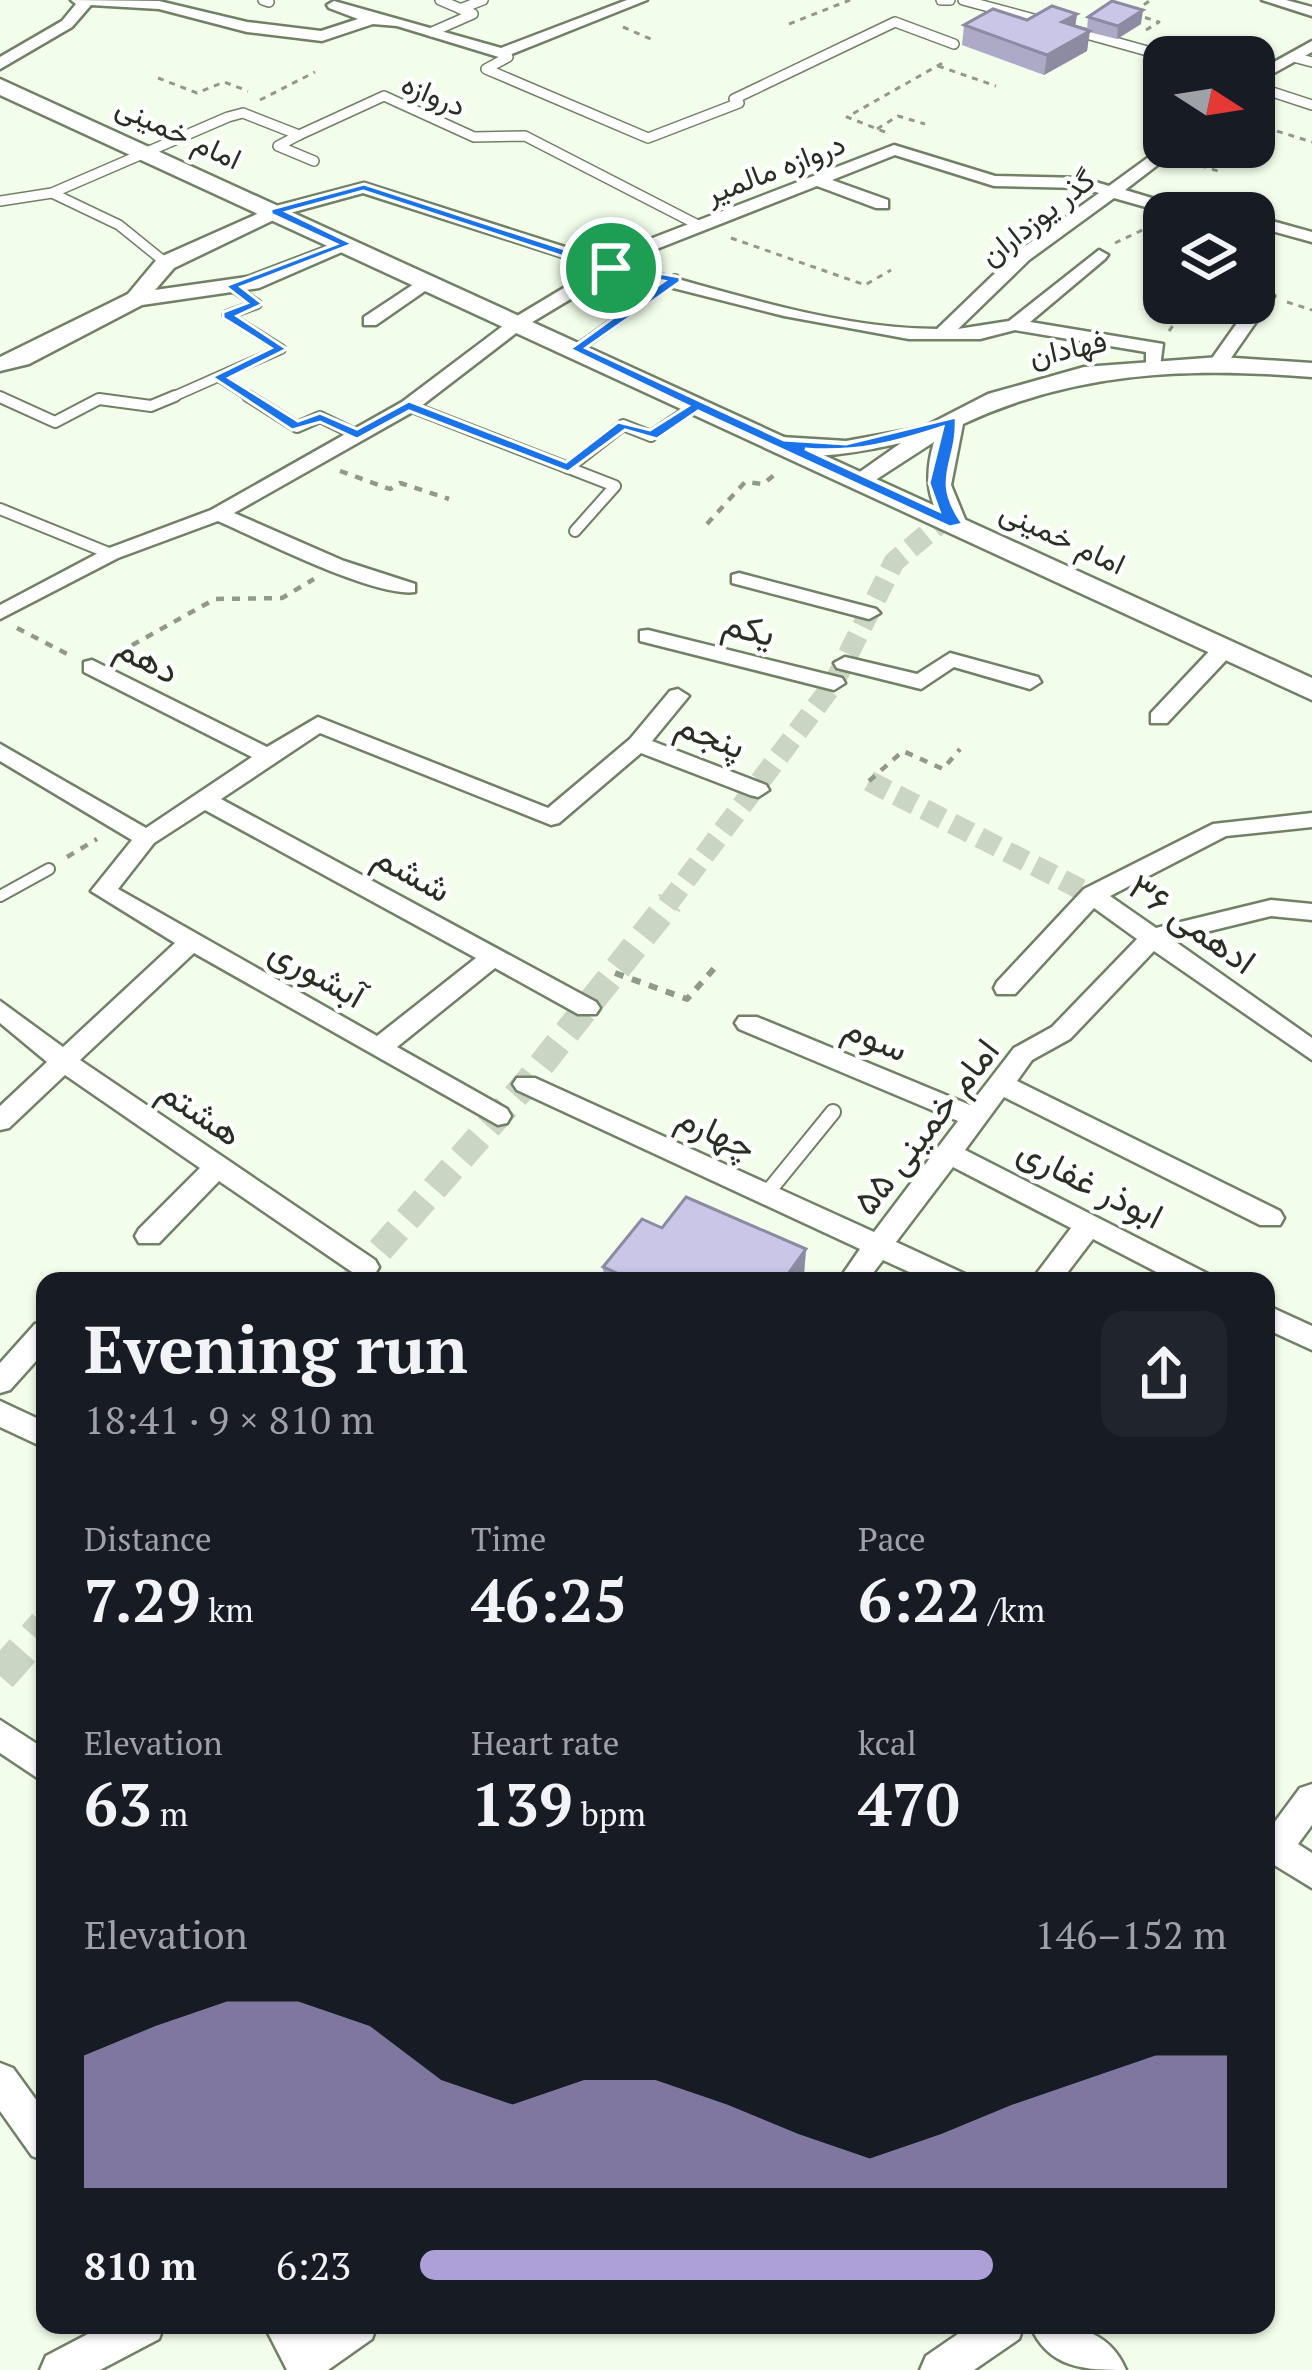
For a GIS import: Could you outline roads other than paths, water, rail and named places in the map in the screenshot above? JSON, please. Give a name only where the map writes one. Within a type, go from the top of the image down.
[{"type":"main road","name":"امام خمینی","points":[[0,86],[1312,690]]},
{"type":"street","points":[[334,5],[502,53],[640,0]]},
{"type":"street","points":[[1269,0],[1312,12]]},
{"type":"street","points":[[0,64],[67,24],[84,1],[159,5],[247,27],[322,36],[372,19]]},
{"type":"street","points":[[1275,69],[1312,46]]},
{"type":"street","name":"دروازه مالمیر","points":[[0,616],[111,554],[218,514],[409,406],[518,323],[643,248],[894,150],[962,171]]},
{"type":"street","name":"گذر يوزداران","points":[[940,336],[1073,247],[1112,191],[1144,168]]},
{"type":"street","points":[[934,187],[962,171],[994,181],[1082,184],[1143,200]]},
{"type":"street","points":[[819,181],[882,204]]},
{"type":"street","points":[[136,299],[166,263],[275,212],[364,188],[611,268],[675,279],[784,311],[940,336],[980,334],[1015,325],[1154,356]]},
{"type":"street","points":[[1275,227],[1312,237]]},
{"type":"street","points":[[0,364],[21,359],[136,299],[231,286],[347,244]]},
{"type":"street","points":[[1015,325],[1073,247]]},
{"type":"street","points":[[370,321],[429,282]]},
{"type":"street","points":[[1217,364],[1245,324]]},
{"type":"street","name":"فهادان","points":[[862,481],[952,420],[1027,387],[1080,371],[1154,356],[1312,370]]},
{"type":"street","points":[[791,448],[880,443],[952,420]]},
{"type":"street","points":[[952,420],[937,483],[940,502],[955,524]]},
{"type":"street","points":[[218,514],[337,565],[408,588]]},
{"type":"street","points":[[739,578],[869,614]]},
{"type":"street","name":"یکم","points":[[648,636],[840,673],[921,682],[950,658],[1030,682]]},
{"type":"street","points":[[1159,718],[1224,649]]},
{"type":"street","name":"دهم","points":[[92,667],[265,755]]},
{"type":"street","points":[[0,751],[146,838],[318,724],[551,818],[638,744],[678,696]]},
{"type":"street","name":"پنجم","points":[[638,744],[758,790]]},
{"type":"street","name":"ششم","points":[[203,799],[587,1009]]},
{"type":"street","points":[[1006,988],[1092,895],[1221,829],[1312,820]]},
{"type":"street","name":"آبشوری","points":[[146,838],[103,891],[498,1116]]},
{"type":"street","name":"ادهمی ۳۶","points":[[1092,895],[1312,1051]]},
{"type":"street","points":[[1153,938],[1270,908],[1312,911]]},
{"type":"street","name":"امام خمینی ۵۵","points":[[859,1272],[1024,1054],[1061,1034],[1153,938]]},
{"type":"street","points":[[0,1121],[192,941]]},
{"type":"street","points":[[379,1048],[494,957]]},
{"type":"street","name":"هشتم","points":[[0,1010],[64,1060],[365,1267]]},
{"type":"street","name":"سوم","points":[[748,1023],[975,1118]]},
{"type":"street","name":"چهارم","points":[[526,1084],[937,1272]]},
{"type":"street","points":[[1000,1084],[1270,1218]]},
{"type":"street","name":"ابوذر غفاری","points":[[948,1153],[1180,1272]]},
{"type":"street","points":[[149,1235],[218,1166]]},
{"type":"street","points":[[1052,1272],[1089,1225]]},
{"type":"street","points":[[1275,1328],[1312,1339]]},
{"type":"street","points":[[0,1382],[36,1342]]},
{"type":"street","points":[[0,1413],[36,1431]]},
{"type":"street","points":[[0,1734],[36,1761]]},
{"type":"street","points":[[1275,1840],[1312,1798]]},
{"type":"street","points":[[1275,1847],[1312,1872]]},
{"type":"street","points":[[0,2080],[36,2130]]},
{"type":"street","points":[[60,2370],[128,2334]]},
{"type":"street","points":[[288,2334],[305,2366],[346,2334]]},
{"type":"street","points":[[940,2370],[992,2334]]},
{"type":"street","points":[[1060,2334],[1106,2370]]},
{"type":"lane","points":[[432,32],[473,14],[440,0]]},
{"type":"lane","points":[[460,9],[483,0]]},
{"type":"lane","points":[[940,0],[950,0]]},
{"type":"lane","points":[[963,0],[1143,49]]},
{"type":"lane","points":[[993,24],[1013,14]]},
{"type":"lane","points":[[502,53],[508,57],[486,70],[648,138],[739,103],[734,99],[895,22],[964,51]]},
{"type":"lane","points":[[953,44],[973,34]]},
{"type":"lane","points":[[1293,57],[1312,62]]},
{"type":"lane","points":[[1138,62],[1143,59]]},
{"type":"lane","points":[[1275,90],[1312,105]]},
{"type":"lane","name":"دروازه","points":[[299,135],[383,96],[474,137],[525,136],[700,226]]},
{"type":"lane","points":[[0,201],[52,193],[243,113],[299,135]]},
{"type":"lane","points":[[299,135],[278,146],[314,161]]},
{"type":"lane","points":[[52,193],[119,225],[166,263]]},
{"type":"lane","points":[[577,349],[675,279]]},
{"type":"lane","points":[[0,397],[55,422],[99,399],[151,406],[281,349],[227,315],[256,304],[231,286]]},
{"type":"lane","points":[[219,377],[297,427],[320,417],[357,435]]},
{"type":"lane","points":[[568,468],[623,424],[652,436],[697,405]]},
{"type":"lane","points":[[409,406],[615,486],[575,531]]},
{"type":"lane","points":[[0,509],[111,554]]},
{"type":"lane","points":[[0,896],[49,868]]},
{"type":"lane","points":[[767,1193],[833,1112]]},
{"type":"tunnel","points":[[667,905],[834,683],[894,562],[945,519]]},
{"type":"tunnel","points":[[869,781],[1092,895]]},
{"type":"tunnel","points":[[361,1272],[526,1084],[670,902]]},
{"type":"tunnel","points":[[0,1676],[36,1635]]}]
